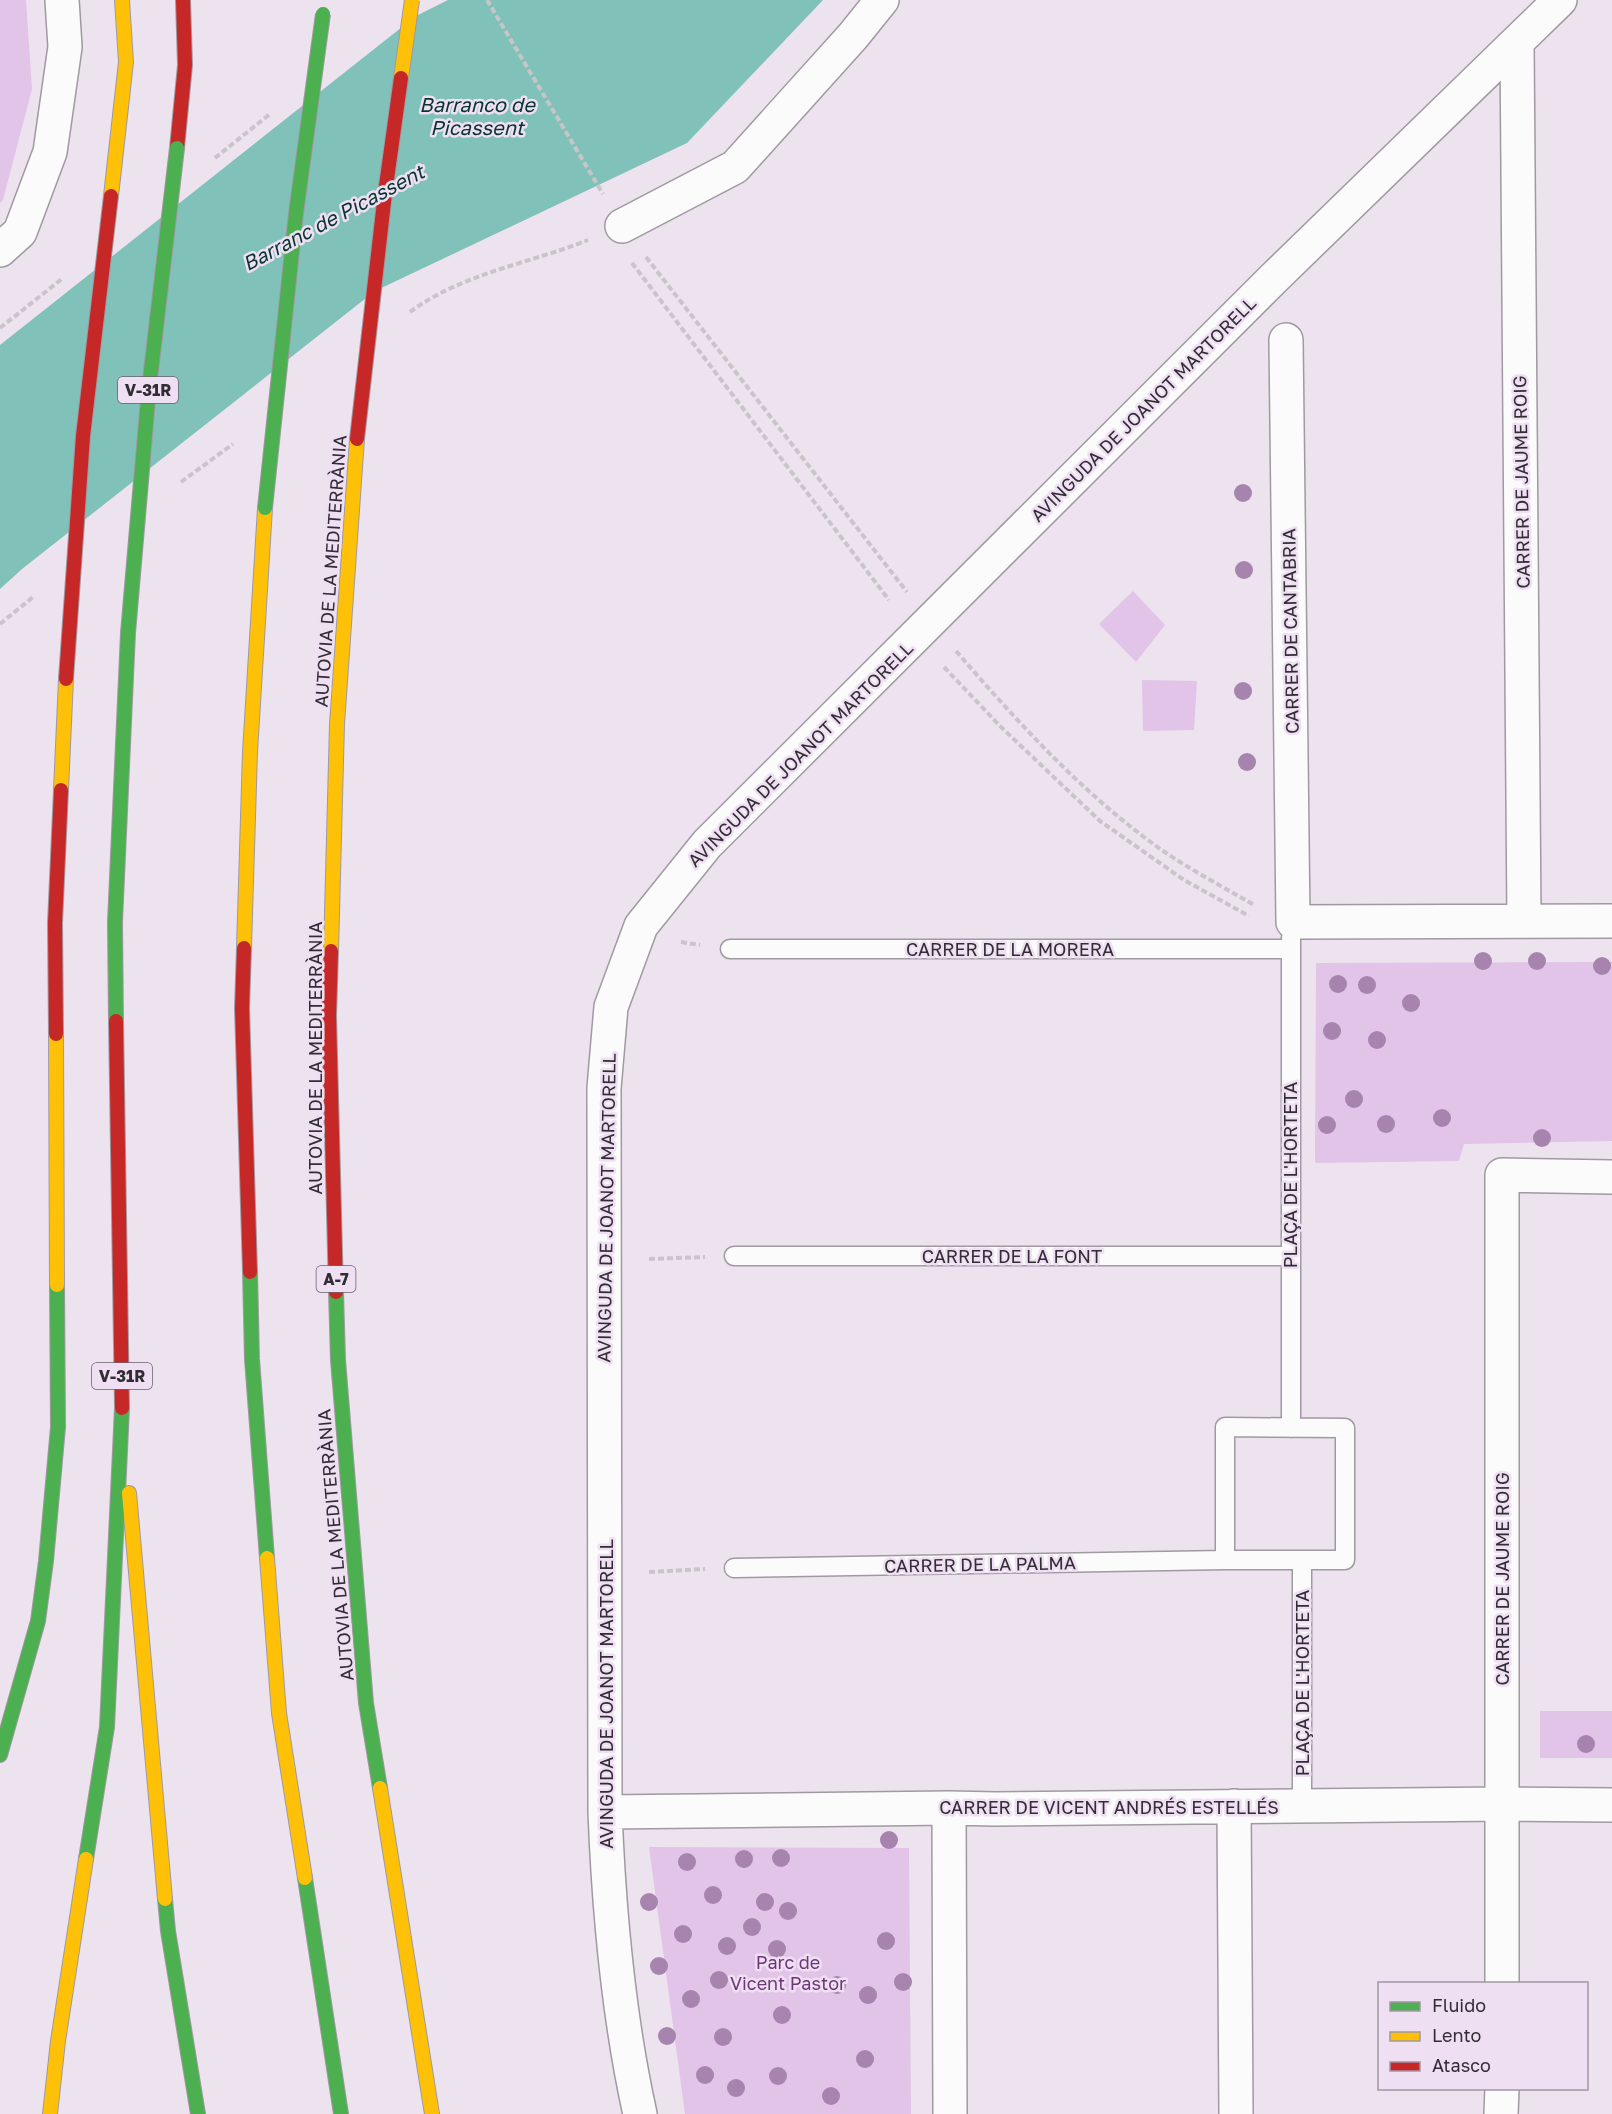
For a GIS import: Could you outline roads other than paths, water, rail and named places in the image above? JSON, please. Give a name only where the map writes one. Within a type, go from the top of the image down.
[{"type":"main road","points":[[0,1755],[38,1621],[46,1561],[58,1427],[55,923],[66,679],[83,436],[126,62],[122,0]]},
{"type":"main road","name":"V-31R","points":[[50,2114],[58,2041],[106,1727],[122,1416],[115,922],[128,633],[148,388],[185,65],[183,0]]},
{"type":"main road","name":"AUTOVIA DE LA MEDITERRÀNIA","points":[[412,0],[385,193],[357,439],[337,724],[329,1016],[338,1360],[366,1703],[432,2114]]},
{"type":"main road","points":[[325,7],[296,213],[265,508],[250,752],[242,1008],[252,1359],[279,1713],[341,2114]]},
{"type":"main road","points":[[122,1416],[168,1931],[198,2114]]},
{"type":"main road","points":[[7,1681],[38,1621]]},
{"type":"street","points":[[0,250],[20,232],[50,152],[64,47],[62,0]]},
{"type":"street","points":[[622,226],[735,167],[853,36],[882,0]]},
{"type":"street","name":"AVINGUDA DE JOANOT MARTORELL","points":[[640,2114],[620,1992],[608,1885],[605,1812],[604,1088],[611,1007],[641,926],[707,844],[1274,278],[1560,0]]},
{"type":"street","name":"CARRER DE JAUME ROIG","points":[[1517,43],[1524,921]]},
{"type":"street","name":"CARRER DE CANTABRIA","points":[[1286,340],[1291,935]]},
{"type":"street","name":"CARRER DE LA MORERA","points":[[1291,935],[1524,921],[1612,921]]},
{"type":"street","name":"CARRER DE JAUME ROIG","points":[[1502,1982],[1502,1175],[1612,1177]]},
{"type":"street","name":"CARRER DE VICENT ANDRÉS ESTELLÉS","points":[[605,1812],[1302,1805],[1612,1805]]},
{"type":"street","points":[[1234,1806],[1236,2114]]},
{"type":"street","points":[[949,1808],[950,2114]]},
{"type":"street","points":[[1501,2114],[1502,2090]]},
{"type":"lane","name":"CARRER DE LA MORERA","points":[[730,949],[1291,935]]},
{"type":"lane","name":"PLAÇA DE L'HORTETA","points":[[1291,935],[1291,1428]]},
{"type":"lane","name":"CARRER DE LA FONT","points":[[734,1256],[1291,1256]]},
{"type":"lane","points":[[1225,1427],[1291,1428],[1345,1428],[1345,1560],[1225,1560],[1225,1427]]},
{"type":"lane","name":"CARRER DE LA PALMA","points":[[734,1568],[1225,1560]]},
{"type":"lane","name":"PLAÇA DE L'HORTETA","points":[[1302,1560],[1302,1805]]},
{"type":"water","name":"Barranco de Picassent","points":[[448,0],[823,0],[687,143],[375,291],[22,569],[0,589],[0,345],[416,16]]},
{"type":"water label","name":"Barranc de Picassent","points":[[333,217]]},
{"type":"park label","name":"Parc de Vicent Pastor","points":[[788,1972]]}]
